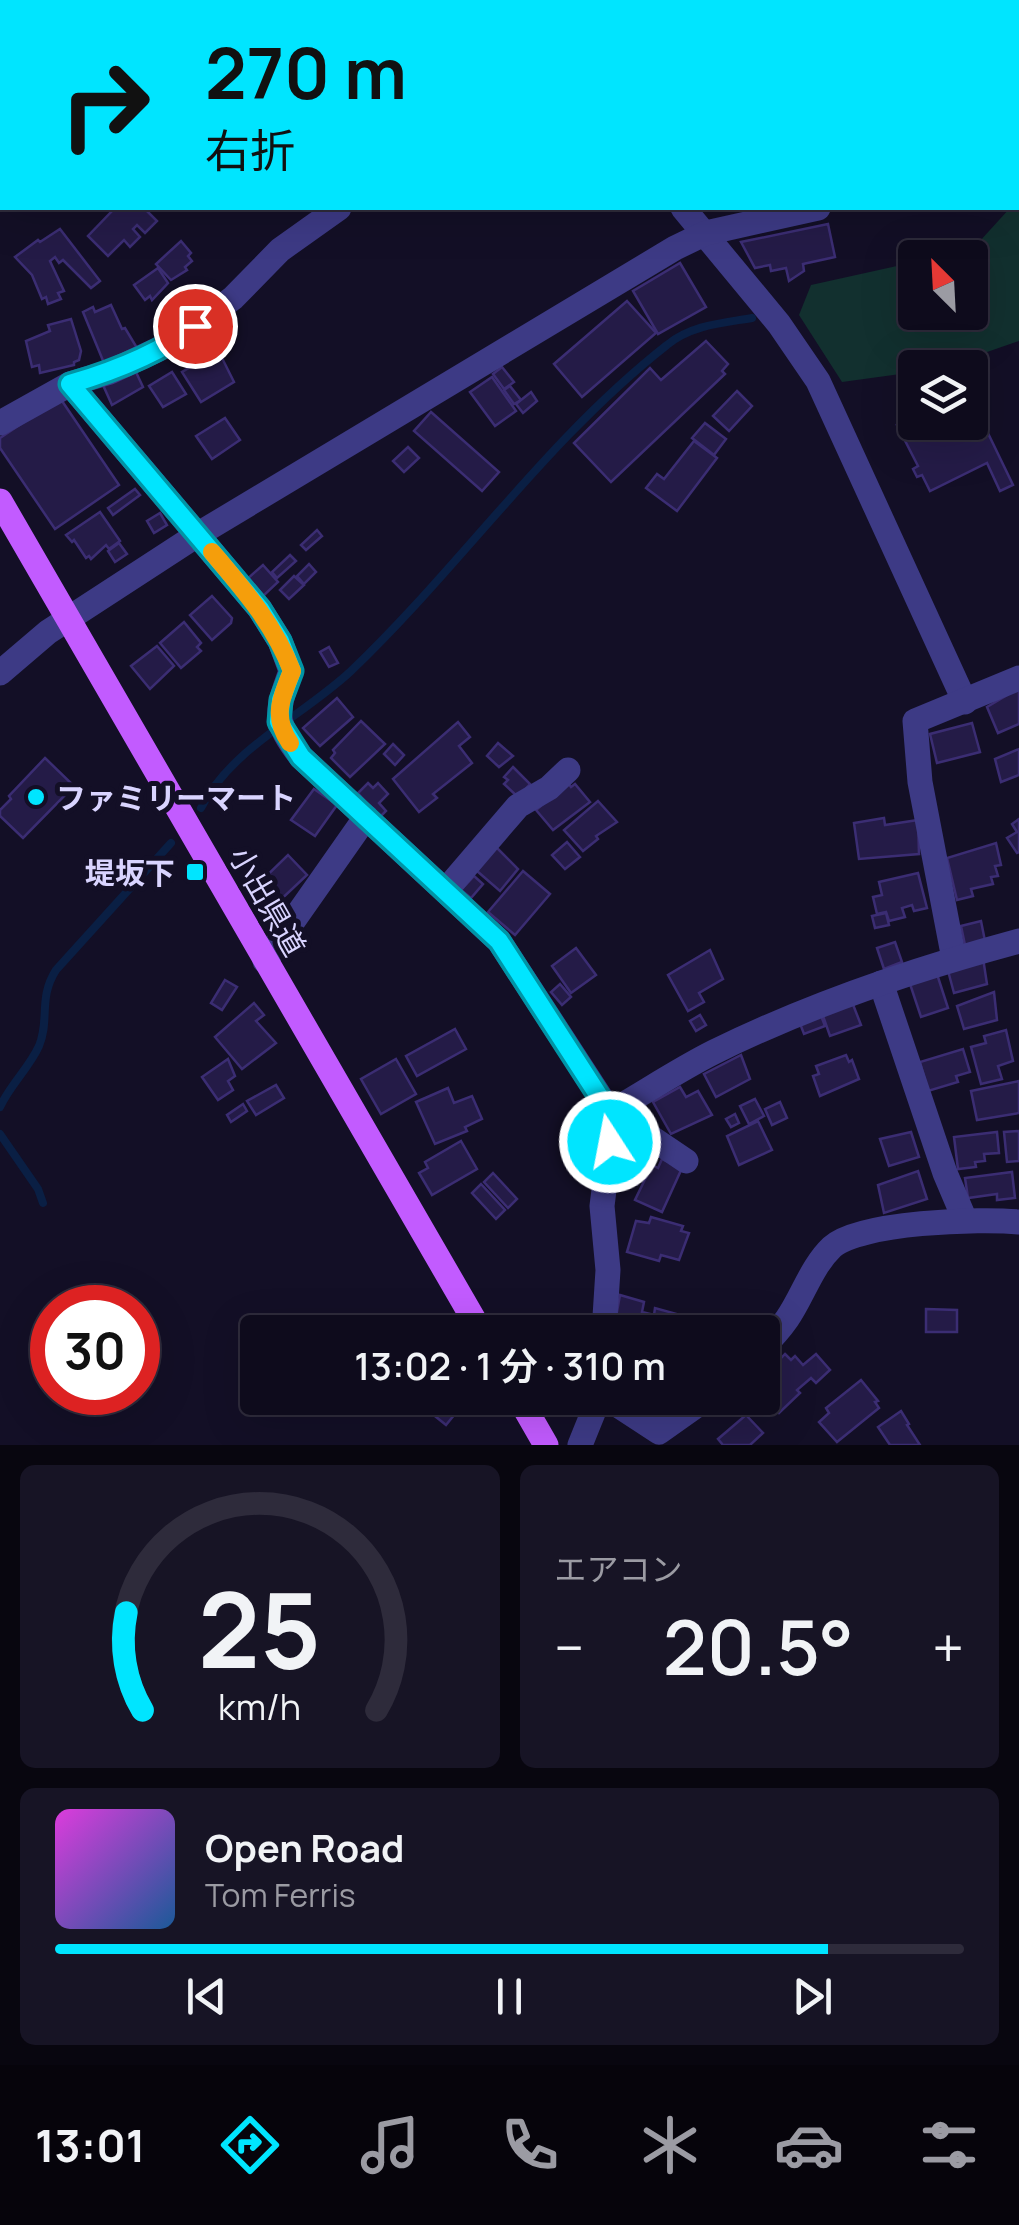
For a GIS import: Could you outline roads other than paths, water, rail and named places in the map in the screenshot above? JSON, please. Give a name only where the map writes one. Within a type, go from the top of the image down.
[{"type":"main road","name":"小出県道","points":[[0,501],[471,1315]]},
{"type":"main road","points":[[529,1415],[546,1445]]},
{"type":"street","points":[[0,423],[70,384],[110,372],[176,341],[233,298],[280,250],[336,210]]},
{"type":"street","points":[[685,210],[779,324],[818,381],[965,702]]},
{"type":"street","points":[[0,674],[68,618],[197,534],[658,258],[706,233],[809,210]]},
{"type":"street","points":[[70,384],[260,609],[280,641],[292,671],[281,700],[282,730],[301,757],[499,941],[604,1104],[626,1112],[649,1136],[686,1161]]},
{"type":"street","points":[[954,959],[920,782],[916,721],[1019,678]]},
{"type":"street","points":[[446,890],[518,806],[549,788],[568,770]]},
{"type":"street","points":[[265,961],[366,817]]},
{"type":"street","points":[[614,1110],[712,1052],[881,983],[1019,941]]},
{"type":"street","points":[[881,983],[945,1174],[965,1220]]},
{"type":"street","points":[[605,1315],[608,1270],[602,1206],[614,1110]]},
{"type":"street","points":[[780,1327],[818,1262],[834,1245],[855,1234],[965,1220],[1019,1222]]},
{"type":"street","points":[[580,1445],[592,1415]]},
{"type":"street","points":[[633,1415],[659,1432],[683,1415]]},
{"type":"waterway","points":[[201,808],[214,787],[249,750],[332,687],[391,631],[543,462],[623,382],[686,333],[752,318]]},
{"type":"waterway","points":[[0,1107],[39,1046],[47,990],[56,970],[171,843]]},
{"type":"waterway","points":[[0,1134],[38,1189],[43,1203]]},
{"type":"place","name":"ファミリーマート","points":[[36,797]]},
{"type":"place","name":"堤坂下","points":[[195,872]]}]
